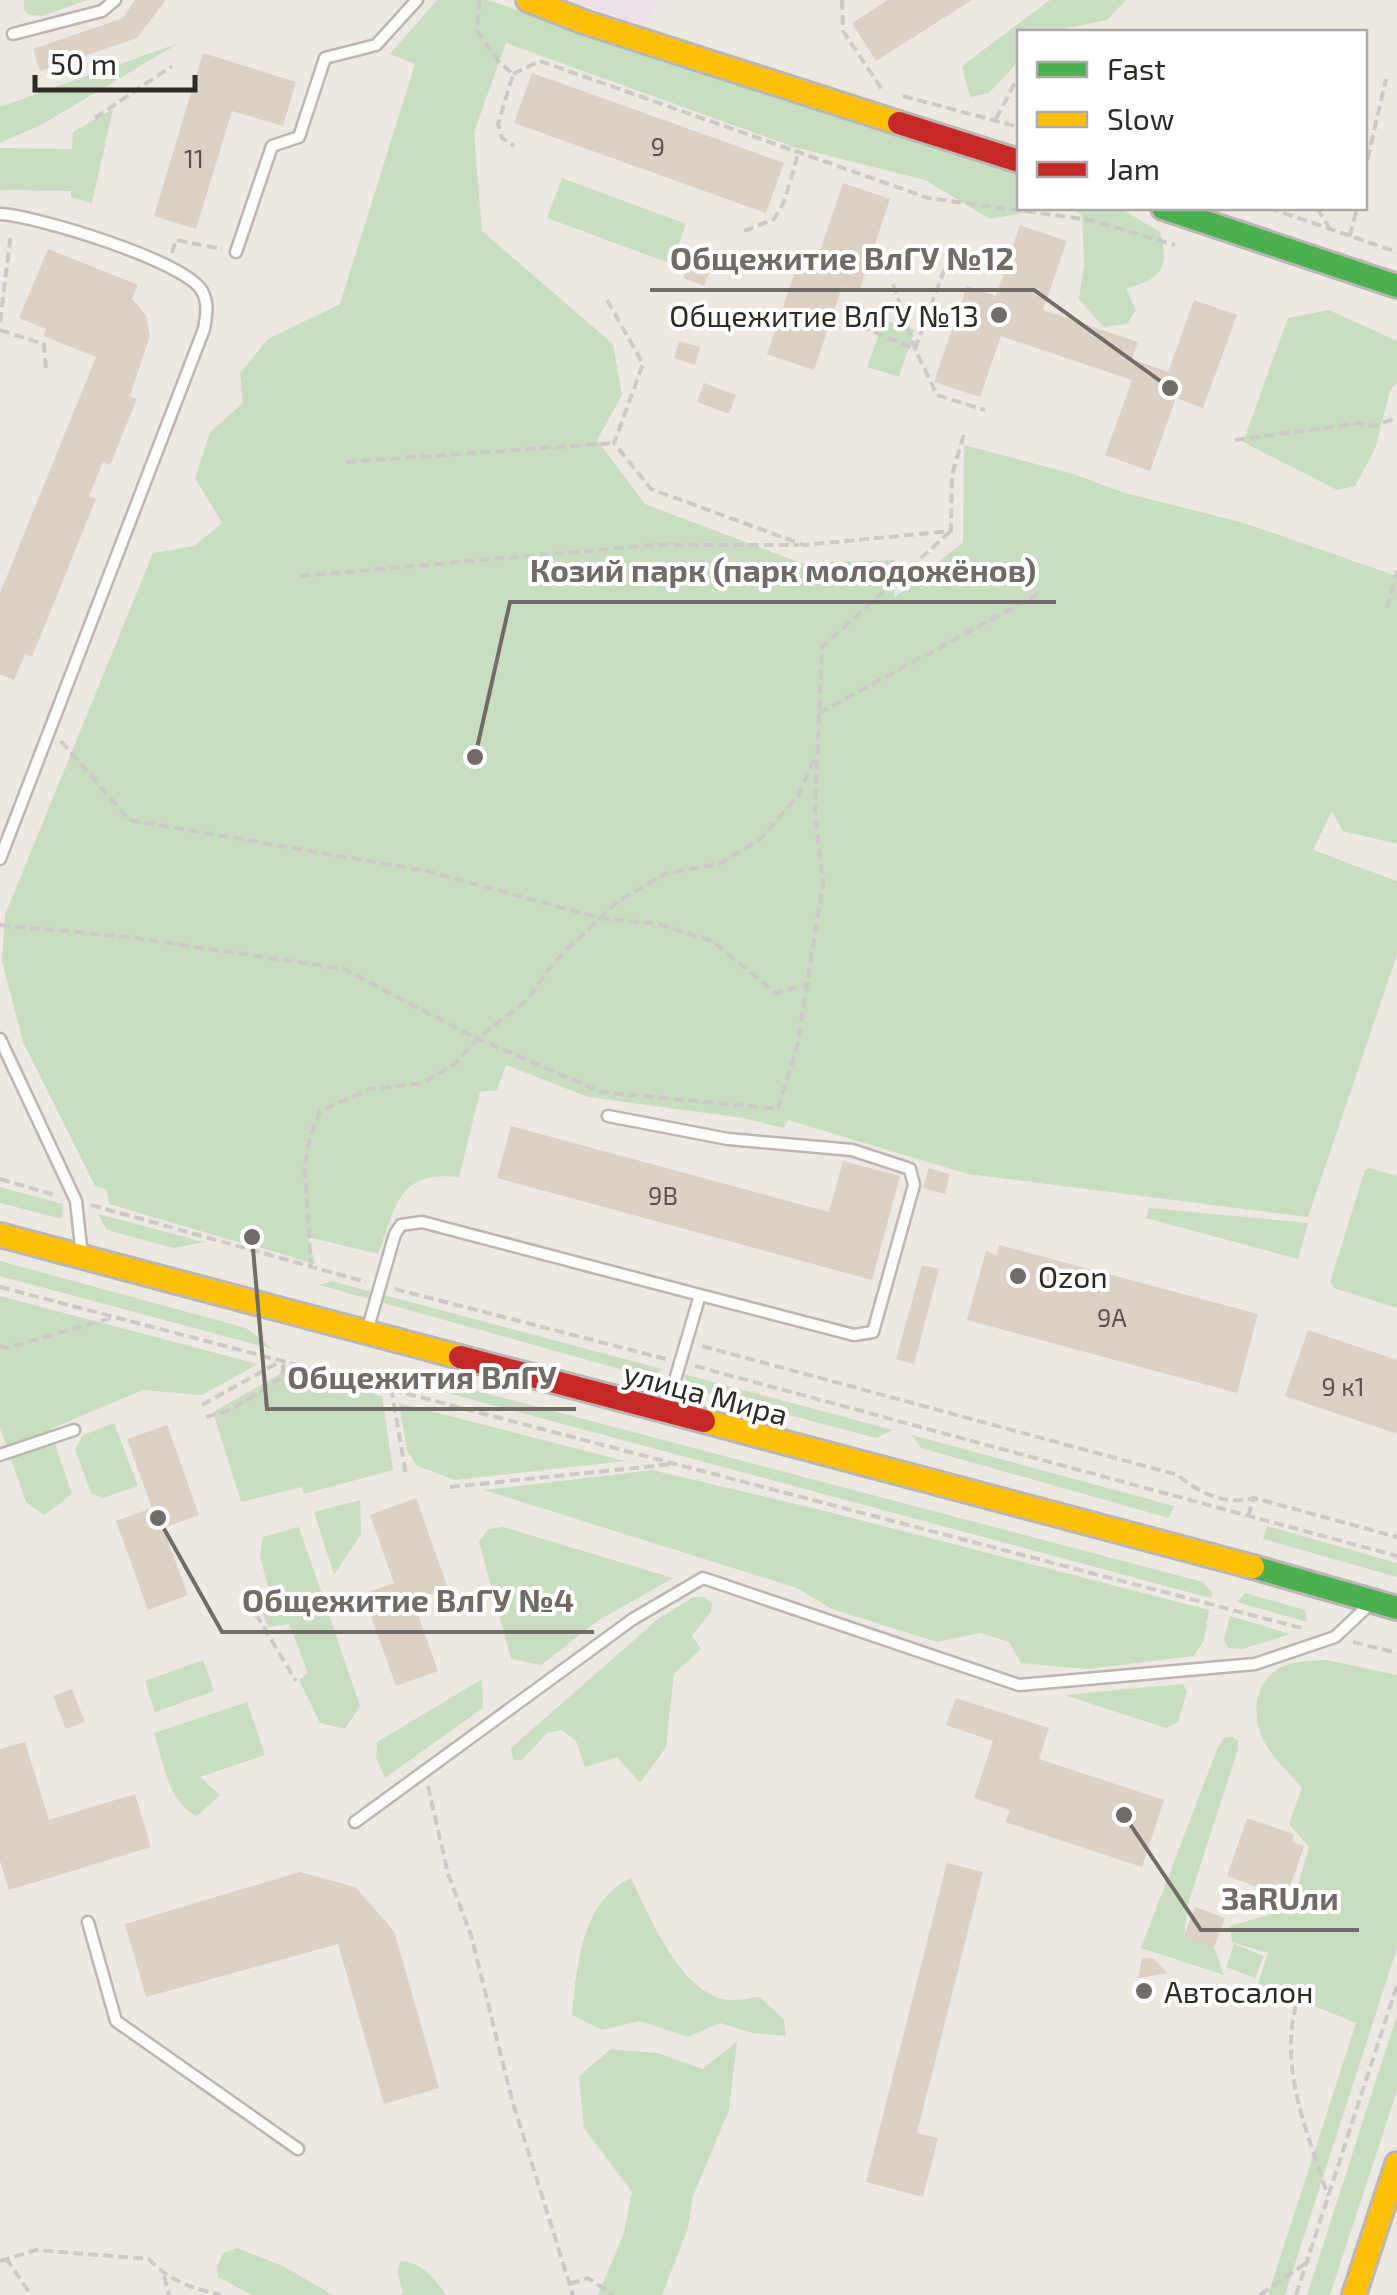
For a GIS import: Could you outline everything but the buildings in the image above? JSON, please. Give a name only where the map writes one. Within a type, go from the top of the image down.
[{"type":"main road","points":[[528,0],[584,22],[1017,160]]},
{"type":"main road","points":[[1168,210],[1397,286]]},
{"type":"main road","name":"улица Мира","points":[[0,1235],[1397,1608]]},
{"type":"main road","points":[[1354,2295],[1397,2164]]},
{"type":"lane","points":[[13,34],[102,11],[115,0]]},
{"type":"lane","points":[[236,252],[272,146],[299,137],[325,58],[376,45],[418,0]]},
{"type":"lane","points":[[0,859],[204,329],[208,306],[201,288],[183,274],[77,230],[5,215]]},
{"type":"lane","points":[[0,1039],[76,1201],[82,1257]]},
{"type":"lane","points":[[366,1333],[395,1234],[410,1221],[854,1335],[873,1332],[914,1186],[910,1169],[852,1150],[728,1139],[608,1116]]},
{"type":"lane","points":[[666,1413],[700,1295]]},
{"type":"lane","points":[[0,1455],[74,1430]]},
{"type":"lane","points":[[355,1822],[426,1774],[633,1618],[703,1578],[1019,1684],[1255,1664],[1335,1637],[1373,1601]]},
{"type":"lane","points":[[88,1922],[116,2021],[298,2149]]},
{"type":"path","points":[[480,0],[476,31],[513,74]]},
{"type":"path","points":[[842,0],[843,30],[883,91]]},
{"type":"path","points":[[514,146],[502,138],[498,124],[513,74],[540,61],[928,198],[1090,220],[1175,245]]},
{"type":"path","points":[[95,118],[172,66]]},
{"type":"path","points":[[1367,161],[1386,79]]},
{"type":"path","points":[[996,120],[1017,81]]},
{"type":"path","points":[[744,231],[774,219],[784,202],[798,154]]},
{"type":"path","points":[[1275,210],[1397,252]]},
{"type":"path","points":[[1318,210],[1330,230]]},
{"type":"path","points":[[1350,236],[1356,210]]},
{"type":"path","points":[[0,322],[11,247],[5,215]]},
{"type":"path","points":[[176,240],[220,249]]},
{"type":"path","points":[[0,246],[11,247]]},
{"type":"path","points":[[915,349],[954,246]]},
{"type":"path","points":[[893,284],[915,349],[937,396],[986,410]]},
{"type":"path","points":[[607,300],[643,364],[614,443]]},
{"type":"path","points":[[860,326],[915,349]]},
{"type":"path","points":[[0,330],[44,344],[46,372]]},
{"type":"path","points":[[1234,440],[1360,423],[1373,426],[1397,418]]},
{"type":"path","points":[[0,925],[128,937],[344,969],[478,1038],[601,1092],[778,1109],[796,1048],[823,884],[814,811],[822,647],[951,532],[952,475],[964,434]]},
{"type":"path","points":[[346,462],[614,443]]},
{"type":"path","points":[[614,443],[651,488],[804,545]]},
{"type":"path","points":[[300,576],[654,545],[804,545],[951,532]]},
{"type":"path","points":[[1387,608],[1397,571]]},
{"type":"path","points":[[819,713],[1038,594]]},
{"type":"path","points":[[50,728],[129,820],[428,872],[600,918],[660,924],[712,941],[776,992],[807,984]]},
{"type":"path","points":[[311,1268],[306,1166],[310,1136],[320,1111],[370,1089],[422,1083],[455,1064],[478,1038],[526,1001],[554,962],[618,900],[665,874],[721,863],[760,840],[798,796],[817,753]]},
{"type":"path","points":[[0,1179],[311,1268],[680,1362],[1397,1556]]},
{"type":"path","points":[[0,1287],[1397,1653]]},
{"type":"path","points":[[0,1346],[6,1348],[115,1316]]},
{"type":"path","points":[[686,1342],[1178,1475],[1195,1490],[1224,1498],[1239,1502],[1254,1498],[1397,1536]]},
{"type":"path","points":[[202,1405],[284,1360]]},
{"type":"path","points":[[206,1416],[230,1410],[282,1378],[284,1360]]},
{"type":"path","points":[[391,1388],[406,1474]]},
{"type":"path","points":[[450,1487],[679,1464]]},
{"type":"path","points":[[1248,1516],[1254,1498]]},
{"type":"path","points":[[248,1600],[296,1681]]},
{"type":"path","points":[[426,1774],[448,1874],[471,1935],[512,2100],[574,2295]]},
{"type":"path","points":[[1296,2295],[1397,1986]]},
{"type":"path","points":[[1296,2005],[1289,2031],[1297,2101],[1328,2196]]},
{"type":"path","points":[[31,2295],[3,2259],[36,2250],[148,2259],[164,2276],[221,2295]]},
{"type":"path","points":[[1260,2295],[1306,2264]]},
{"type":"path","points":[[164,2276],[169,2295]]},
{"type":"path","points":[[570,2284],[588,2278],[613,2295]]},
{"type":"shaded area","points":[[569,0],[658,0],[645,26]]},
{"type":"green space","points":[[24,0],[87,0],[42,16],[29,15],[24,10]]},
{"type":"green space","points":[[437,0],[487,0],[1017,174],[1017,210],[1043,210],[990,219],[925,180],[794,147],[506,43],[474,132],[482,231],[613,344],[622,395],[597,440],[645,504],[801,563],[895,560],[894,598],[963,542],[964,445],[1073,474],[1125,493],[1244,523],[1397,576],[1397,844],[1343,831],[1332,811],[1313,850],[1397,881],[1397,955],[1308,1217],[968,1174],[788,1120],[784,1128],[743,1118],[588,1097],[506,1065],[497,1090],[480,1092],[459,1177],[438,1177],[411,1186],[396,1207],[378,1254],[308,1237],[315,1264],[259,1247],[260,1234],[248,1231],[241,1243],[109,1204],[106,1189],[95,1186],[23,1042],[2,961],[5,915],[153,553],[194,546],[222,523],[195,478],[210,432],[243,403],[240,373],[268,339],[340,304],[415,64],[390,54]]},
{"type":"green space","points":[[1050,0],[1126,0],[1107,20],[1057,30],[1017,30],[1017,63],[989,93],[970,97],[962,66]]},
{"type":"green space","points":[[179,43],[41,125],[0,143],[0,107]]},
{"type":"green space","points":[[113,109],[92,203],[71,197],[71,191],[0,190],[0,148],[72,149],[73,132]]},
{"type":"green space","points":[[562,178],[686,224],[672,264],[547,218]]},
{"type":"green space","points":[[1073,210],[1123,210],[1160,232],[1163,263],[1155,276],[1126,288],[1136,310],[1127,324],[1103,327],[1079,299],[1084,265],[1082,215]]},
{"type":"green space","points":[[1329,310],[1397,341],[1397,383],[1390,391],[1375,449],[1355,486],[1337,490],[1243,442],[1288,318]]},
{"type":"green space","points":[[884,320],[915,330],[899,377],[867,367]]},
{"type":"green space","points":[[1365,1170],[1397,1176],[1397,1308],[1334,1288],[1330,1282]]},
{"type":"green space","points":[[0,1187],[63,1204],[62,1219],[0,1203]]},
{"type":"green space","points":[[1149,1208],[1308,1223],[1298,1259],[1146,1218]]},
{"type":"green space","points":[[98,1214],[204,1242],[173,1248],[107,1230]]},
{"type":"green space","points":[[0,1261],[246,1328],[273,1349],[0,1276]]},
{"type":"green space","points":[[331,1281],[662,1369],[652,1378],[319,1285]]},
{"type":"green space","points":[[0,1296],[258,1364],[202,1395],[143,1390],[50,1429],[72,1494],[44,1515],[26,1502],[0,1428]]},
{"type":"green space","points":[[285,1371],[382,1396],[393,1470],[304,1494],[302,1487],[241,1502],[213,1412]]},
{"type":"green space","points":[[377,1374],[413,1374],[1203,1582],[1213,1594],[1210,1598]]},
{"type":"green space","points":[[683,1374],[893,1430],[876,1438],[691,1389]]},
{"type":"green space","points":[[399,1403],[625,1461],[455,1480],[417,1466],[407,1451]]},
{"type":"green space","points":[[114,1423],[138,1486],[103,1498],[91,1493],[75,1449],[83,1435]]},
{"type":"green space","points":[[912,1435],[1174,1506],[1169,1518],[921,1448]]},
{"type":"green space","points":[[652,1470],[1209,1610],[1204,1640],[1194,1656],[1087,1669],[1021,1663],[1009,1642],[980,1633],[937,1642],[832,1609],[797,1588],[484,1490]]},
{"type":"green space","points":[[360,1500],[361,1534],[334,1575],[314,1512]]},
{"type":"green space","points":[[1267,1526],[1397,1563],[1397,1577],[1263,1539]]},
{"type":"green space","points":[[299,1527],[360,1706],[345,1729],[320,1723],[299,1680],[308,1673],[289,1624],[268,1627],[259,1605],[271,1597],[260,1557],[263,1537]]},
{"type":"green space","points":[[503,1527],[673,1578],[599,1620],[541,1665],[511,1659],[479,1542],[488,1529]]},
{"type":"green space","points":[[1245,1593],[1305,1610],[1307,1622],[1237,1602]]},
{"type":"green space","points":[[693,1597],[704,1597],[712,1603],[711,1612],[692,1636],[701,1649],[674,1674],[666,1747],[640,1783],[617,1757],[585,1767],[576,1741],[562,1730],[547,1733],[522,1760],[513,1760],[511,1748],[658,1619]]},
{"type":"green space","points":[[1230,1616],[1290,1634],[1243,1649],[1228,1648],[1224,1639]]},
{"type":"green space","points":[[203,1660],[214,1691],[155,1712],[145,1681]]},
{"type":"green space","points":[[1327,1660],[1397,1675],[1397,1948],[1285,2295],[1268,2295],[1356,2023],[1258,1983],[1268,1953],[1232,1942],[1230,1926],[1286,1910],[1295,1895],[1309,1847],[1289,1824],[1302,1788],[1261,1735],[1256,1713],[1259,1692],[1271,1675],[1285,1665]]},
{"type":"green space","points":[[482,1679],[483,1708],[385,1778],[376,1758],[377,1742]]},
{"type":"green space","points":[[1183,1684],[1187,1691],[1178,1722],[1166,1728],[1064,1695]]},
{"type":"green space","points":[[247,1702],[265,1755],[200,1777],[220,1795],[197,1816],[173,1792],[154,1733]]},
{"type":"green space","points":[[1224,1738],[1238,1740],[1238,1749],[1188,1904],[1184,1936],[1214,1947],[1224,1975],[1141,1948],[1218,1747]]},
{"type":"green space","points":[[631,1878],[657,1932],[681,1969],[711,1994],[728,2000],[760,1997],[784,2020],[786,2036],[753,2033],[720,2023],[688,2037],[640,2021],[602,2030],[572,2015],[580,1957],[592,1919],[601,1902]]},
{"type":"green space","points":[[1234,1944],[1264,1956],[1255,1978],[1226,1967]]},
{"type":"green space","points":[[1397,2015],[1397,2091],[1330,2295],[1307,2295]]},
{"type":"green space","points":[[737,2041],[729,2110],[693,2196],[688,2228],[662,2295],[598,2295],[624,2233],[632,2192],[584,2128],[579,2076],[611,2049],[657,2053],[703,2069]]},
{"type":"green space","points":[[237,2248],[285,2267],[333,2295],[252,2295],[218,2277],[217,2267],[223,2253]]},
{"type":"green space","points":[[401,2261],[422,2268],[446,2295],[400,2295],[403,2293],[397,2271]]},
{"type":"traffic: fast","points":[[1169,210],[1397,286]]},
{"type":"traffic: fast","points":[[1253,1567],[1397,1608]]},
{"type":"traffic: slow","points":[[528,0],[584,22],[899,123]]},
{"type":"traffic: slow","points":[[0,1235],[460,1357]]},
{"type":"traffic: slow","points":[[704,1421],[1253,1567]]},
{"type":"traffic: slow","points":[[1354,2295],[1397,2164]]},
{"type":"traffic: jam","points":[[899,123],[1017,160]]},
{"type":"traffic: jam","points":[[460,1357],[704,1421]]},
{"type":"place","name":"Общежитие ВлГУ №13","points":[[999,315]]},
{"type":"place","name":"Общежитие ВлГУ №12","points":[[1170,388]]},
{"type":"place","name":"Козий парк (парк молодожёнов)","points":[[475,757]]},
{"type":"place","name":"Общежития ВлГУ","points":[[252,1237]]},
{"type":"place","name":"Ozon","points":[[1018,1276]]},
{"type":"place","name":"Общежитие ВлГУ №4","points":[[158,1518]]},
{"type":"place","name":"ЗаRUли","points":[[1124,1815]]},
{"type":"place","name":"Автосалон","points":[[1144,1991]]}]
